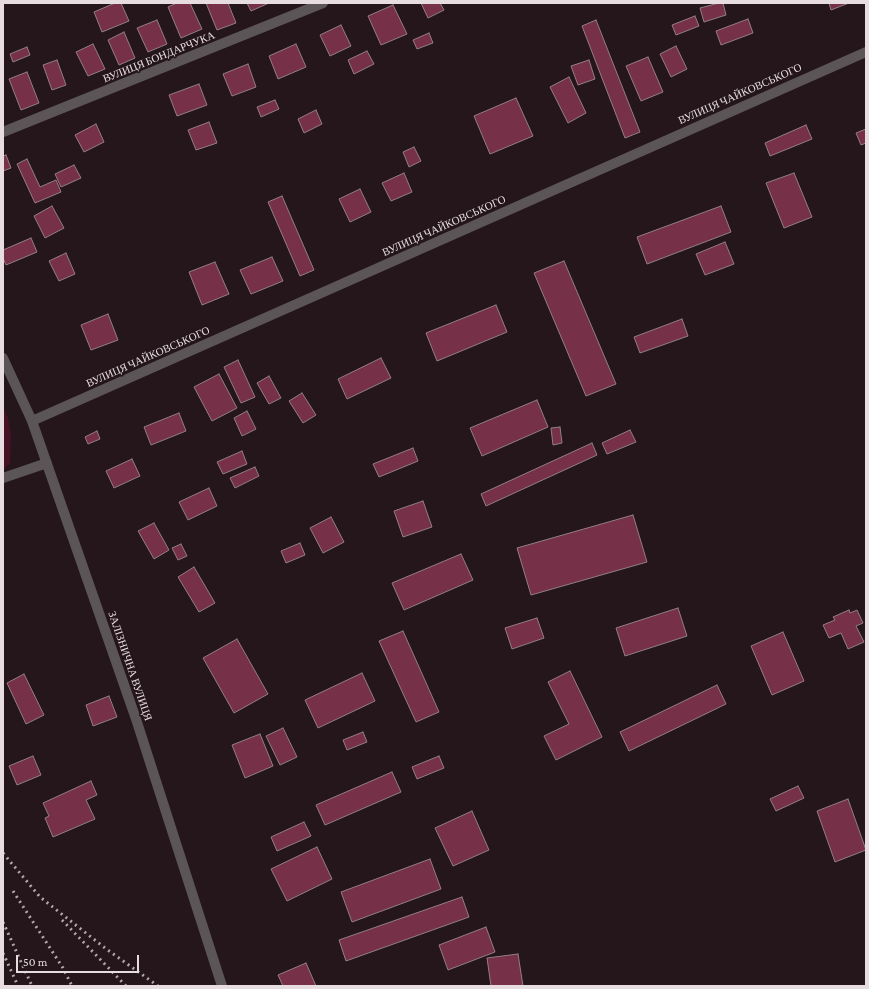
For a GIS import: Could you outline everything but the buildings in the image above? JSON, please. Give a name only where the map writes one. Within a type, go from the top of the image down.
[{"type":"street","name":"ВУЛИЦЯ БОНДАРЧУКА","points":[[3,132],[323,3]]},
{"type":"street","name":"ВУЛИЦЯ ЧАЙКОВСЬКОГО","points":[[32,421],[866,52]]},
{"type":"street","name":"ЗАЛІЗНИЧНА ВУЛИЦЯ","points":[[3,358],[32,421],[136,719],[222,986]]},
{"type":"street","points":[[3,478],[46,464]]},
{"type":"shaded area","points":[[3,406],[8,418],[11,436],[10,463],[3,470]]},
{"type":"railway","points":[[3,853],[40,897],[105,948],[158,986]]},
{"type":"railway","points":[[13,891],[63,968],[72,986]]},
{"type":"railway","points":[[62,920],[126,986]]},
{"type":"railway","points":[[3,922],[32,986]]},
{"type":"railway","points":[[3,953],[18,986]]}]
